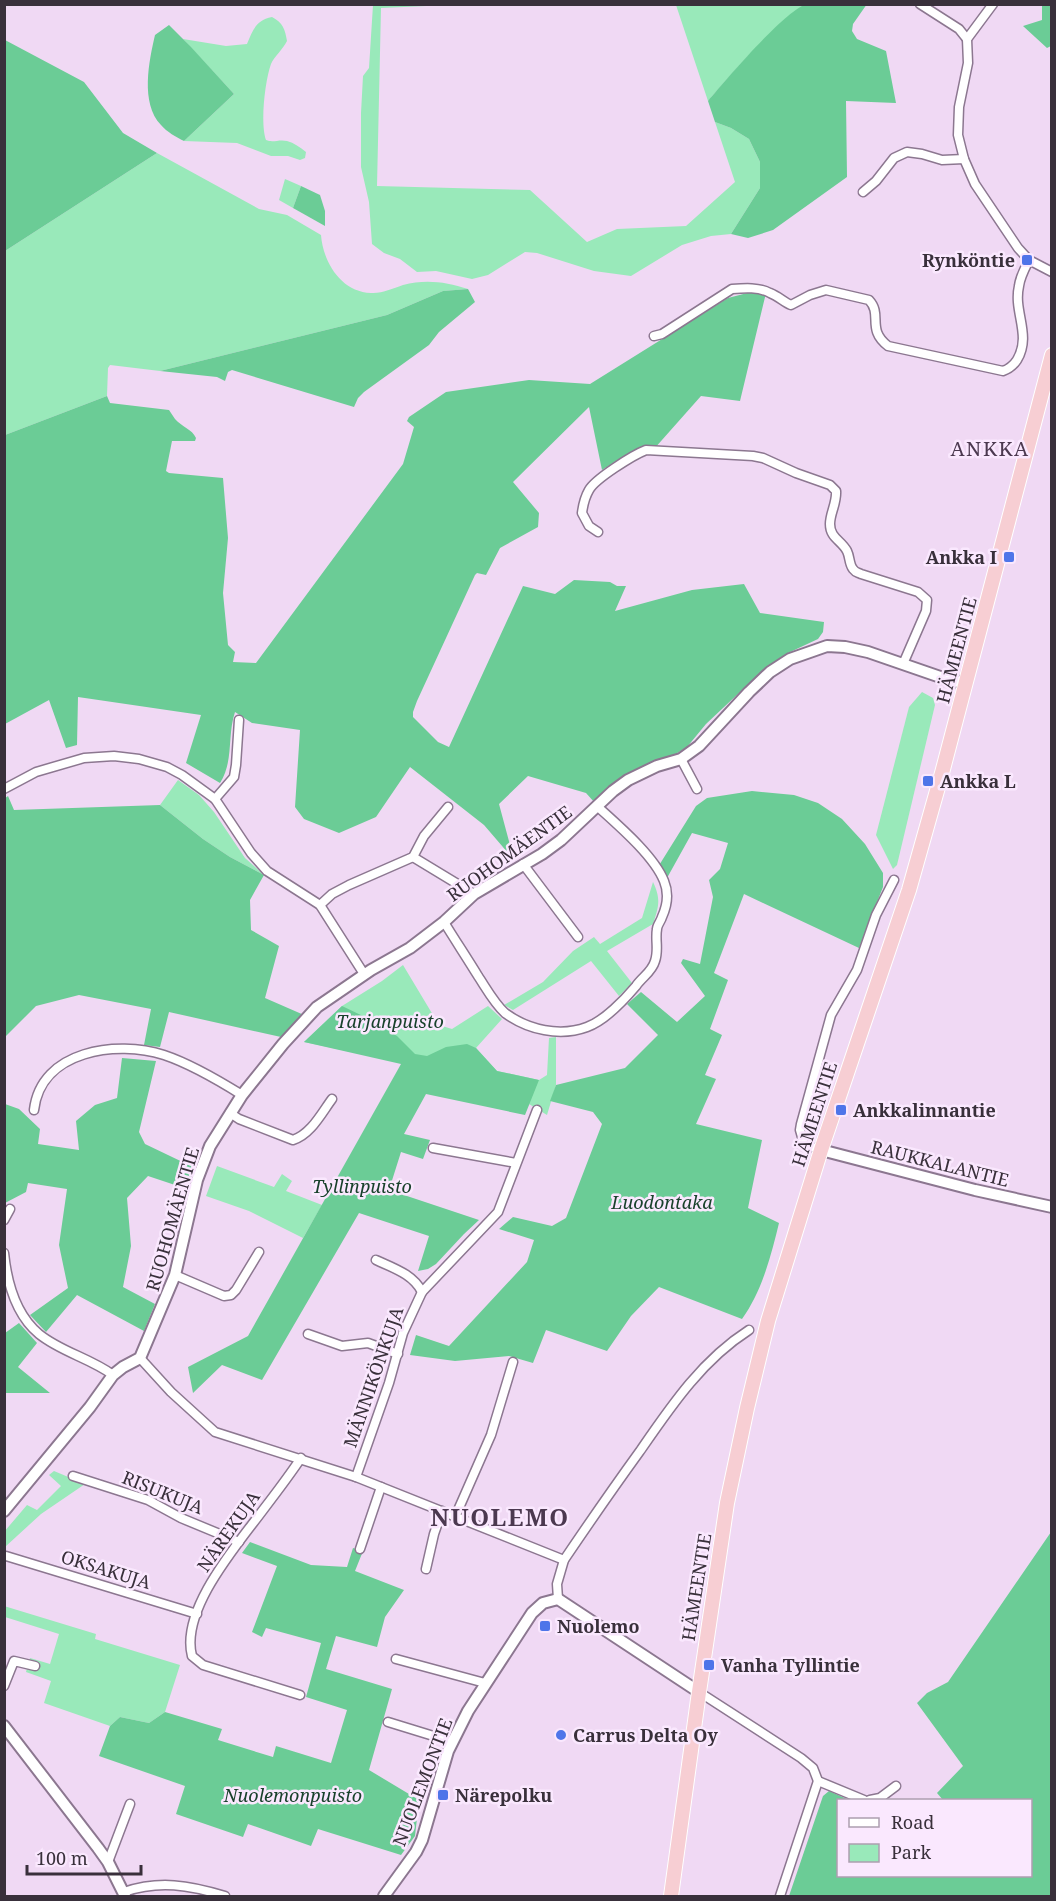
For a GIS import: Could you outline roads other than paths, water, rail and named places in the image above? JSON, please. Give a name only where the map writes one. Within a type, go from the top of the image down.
[{"type":"highway","name":"HÄMEENTIE","points":[[671,1896],[727,1503],[768,1321],[821,1150],[909,890],[1052,355]]},
{"type":"street","points":[[920,4],[959,29],[967,39],[968,63],[959,107],[958,135],[964,159],[975,184],[1018,248],[1029,260],[1052,272]]},
{"type":"street","points":[[967,39],[993,4]]},
{"type":"street","points":[[862,192],[876,181],[894,159],[907,152],[942,160],[964,159]]},
{"type":"street","points":[[654,336],[662,334],[732,289],[744,288],[770,292],[791,305],[826,290],[869,300],[874,305],[877,334],[888,346],[1003,371],[1009,369],[1022,349],[1024,339],[1018,305],[1018,287],[1029,260]]},
{"type":"street","points":[[598,532],[589,526],[582,513],[589,490],[597,480],[646,450],[764,458],[796,473],[830,484],[837,496],[830,526],[832,535],[848,553],[853,569],[861,574],[918,592],[927,600],[926,611],[903,664]]},
{"type":"street","name":"RUOHOMÄENTIE","points":[[140,1358],[175,1275],[196,1180],[210,1146],[242,1095],[283,1044],[317,1007],[364,974],[410,948],[444,922],[474,894],[542,854],[628,780],[657,766],[681,759],[699,746],[749,692],[770,672],[790,659],[827,646],[845,647],[965,684]]},
{"type":"street","points":[[216,799],[234,777],[239,720]]},
{"type":"street","points":[[4,789],[36,772],[84,758],[114,756],[140,759],[167,767],[216,799],[251,853],[267,871],[320,905],[364,974]]},
{"type":"street","points":[[681,759],[698,789]]},
{"type":"street","points":[[320,905],[332,894],[349,885],[413,857],[424,836],[448,807]]},
{"type":"street","points":[[444,922],[493,1000],[518,1021],[539,1030],[562,1031],[588,1027],[607,1014],[625,999],[655,963],[658,952],[657,928],[667,898],[665,883],[658,870],[623,830],[598,807]]},
{"type":"street","points":[[413,857],[474,894]]},
{"type":"street","points":[[523,864],[578,937]]},
{"type":"street","points":[[821,1150],[804,1144],[800,1130],[811,1082],[831,1015],[856,970],[876,915],[894,880]]},
{"type":"street","points":[[34,1110],[35,1098],[40,1086],[63,1062],[97,1052],[117,1050],[142,1050],[165,1055],[242,1095]]},
{"type":"street","points":[[230,1113],[239,1119],[293,1140],[301,1138],[308,1132],[332,1099]]},
{"type":"street","name":"MÄNNIKÖNKUJA","points":[[356,1477],[403,1333],[422,1292],[498,1212],[537,1110]]},
{"type":"street","points":[[433,1148],[516,1163]]},
{"type":"street","name":"RAUKKALANTIE","points":[[821,1150],[975,1190],[1052,1207]]},
{"type":"street","points":[[4,1220],[10,1209]]},
{"type":"street","points":[[175,1275],[224,1296],[231,1295],[259,1252]]},
{"type":"street","points":[[4,1253],[9,1287],[17,1305],[39,1334],[113,1375]]},
{"type":"street","points":[[376,1260],[417,1282],[422,1292]]},
{"type":"street","points":[[749,1330],[728,1345],[692,1379],[653,1431],[564,1560],[557,1584],[558,1599],[813,1768],[818,1781],[780,1896]]},
{"type":"street","points":[[308,1334],[342,1346],[368,1343],[398,1354]]},
{"type":"street","points":[[4,1511],[90,1407],[113,1375],[123,1366],[140,1358],[171,1392],[215,1432],[356,1477],[564,1560]]},
{"type":"street","points":[[455,1517],[491,1435],[513,1362]]},
{"type":"street","name":"NÄREKUJA","points":[[300,1695],[198,1662],[192,1656],[190,1639],[197,1614],[216,1573],[301,1458]]},
{"type":"street","name":"RISUKUJA","points":[[73,1476],[148,1500],[181,1518],[239,1542]]},
{"type":"street","points":[[360,1549],[381,1487]]},
{"type":"street","points":[[426,1569],[442,1511]]},
{"type":"street","name":"OKSAKUJA","points":[[6,1556],[197,1614]]},
{"type":"street","name":"NUOLEMONTIE","points":[[384,1896],[422,1840],[453,1742],[468,1711],[532,1613],[543,1604],[558,1599]]},
{"type":"street","points":[[4,1658],[34,1666]]},
{"type":"street","points":[[396,1659],[485,1683]]},
{"type":"street","points":[[4,1686],[14,1661]]},
{"type":"street","points":[[388,1722],[453,1742]]},
{"type":"street","points":[[4,1726],[108,1862],[124,1894],[144,1885],[161,1884],[225,1896]]},
{"type":"street","points":[[818,1781],[862,1799]]},
{"type":"street","points":[[875,1799],[896,1786]]},
{"type":"street","points":[[108,1862],[130,1804]]},
{"type":"place","name":"Rynköntie","points":[[1027,260]]},
{"type":"place","name":"Ankka I","points":[[1009,557]]},
{"type":"place","name":"Ankka L","points":[[928,781]]},
{"type":"place","name":"Ankkalinnantie","points":[[841,1110]]},
{"type":"place","name":"Nuolemo","points":[[545,1626]]},
{"type":"place","name":"Vanha Tyllintie","points":[[709,1665]]},
{"type":"place","name":"Carrus Delta Oy","points":[[561,1735]]},
{"type":"place","name":"Närepolku","points":[[443,1795]]},
{"type":"district","name":"ANKKA","points":[[990,448]]},
{"type":"district","name":"NUOLEMO","points":[[500,1516]]},
{"type":"park label","name":"Tarjanpuisto","points":[[390,1021]]},
{"type":"park label","name":"Tyllinpuisto","points":[[362,1186]]},
{"type":"park label","name":"Luodontaka","points":[[662,1202]]},
{"type":"park label","name":"Nuolemonpuisto","points":[[293,1795]]}]
